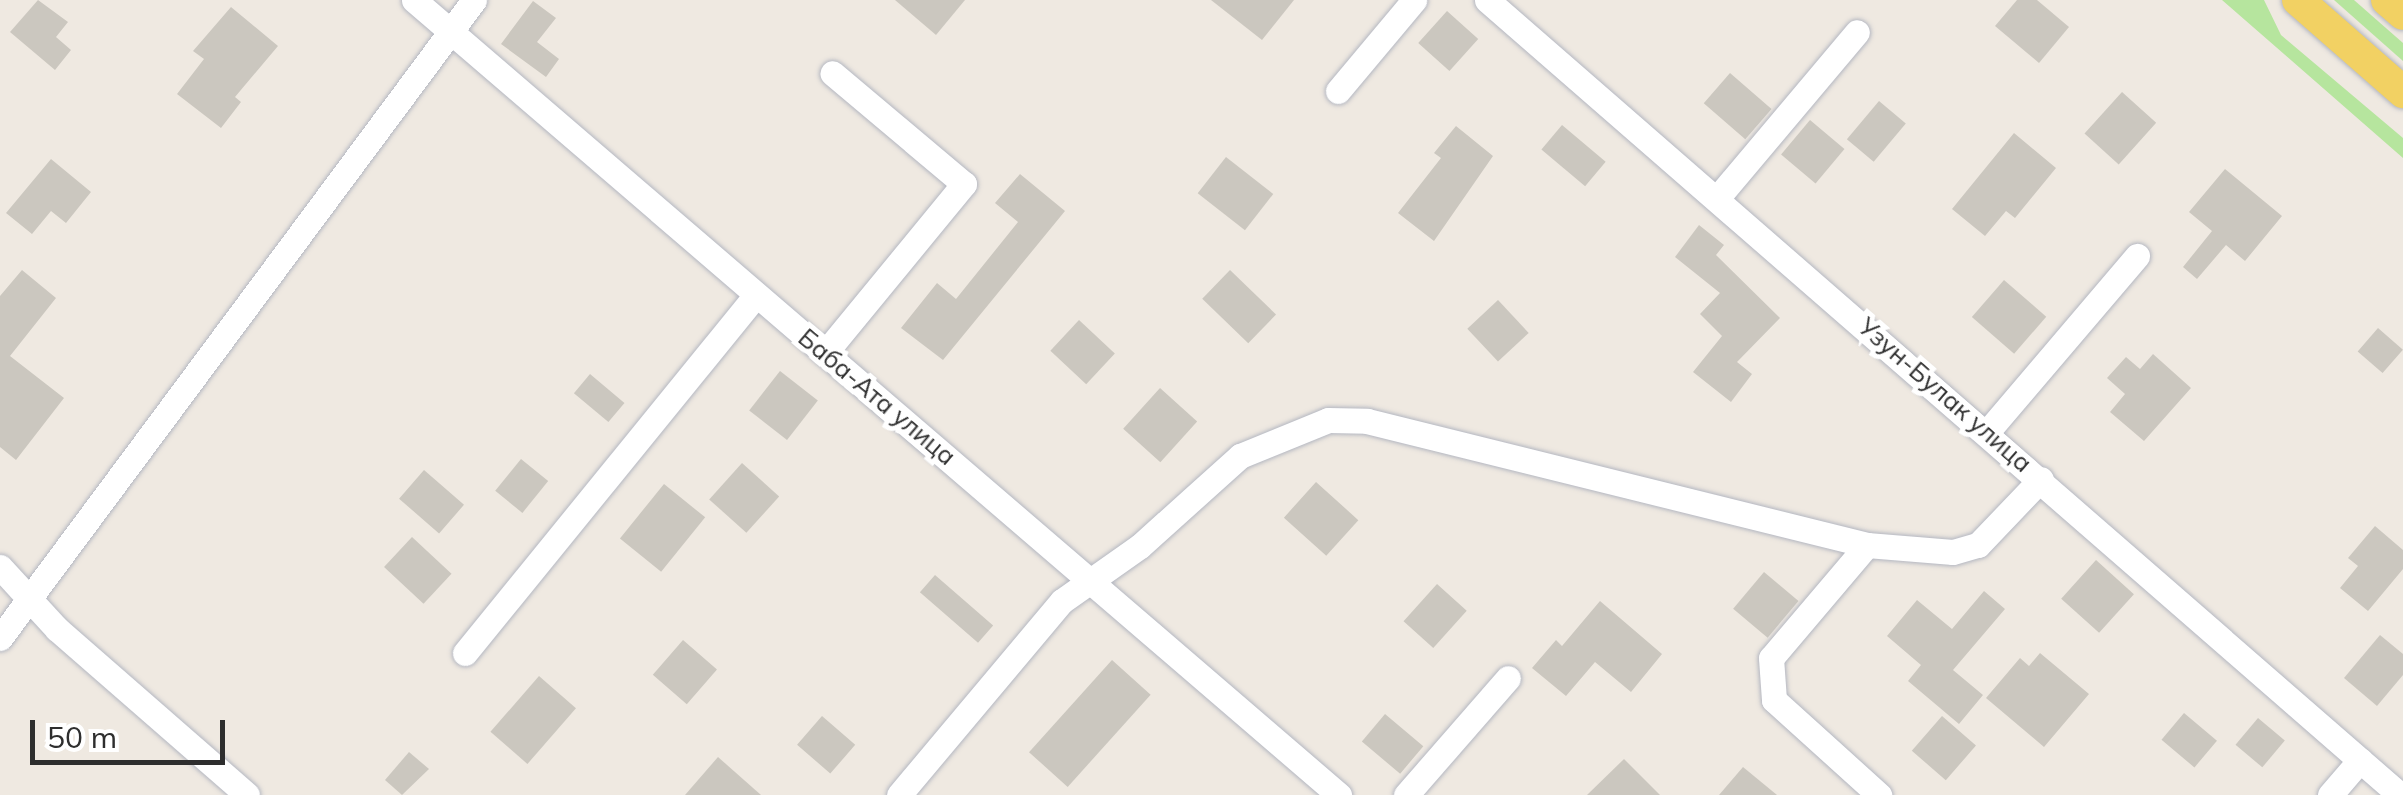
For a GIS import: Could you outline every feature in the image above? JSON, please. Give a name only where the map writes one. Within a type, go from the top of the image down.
[{"type":"main road","points":[[2298,0],[2403,92]]},
{"type":"main road","points":[[2387,0],[2403,14]]},
{"type":"street","name":"Баба-Ата улица","points":[[414,0],[1339,795]]},
{"type":"street","points":[[0,638],[474,0]]},
{"type":"street","points":[[1338,90],[1414,0]]},
{"type":"street","name":"Узун-Булак улица","points":[[1487,0],[1719,196],[2400,795]]},
{"type":"street","points":[[1719,196],[1857,32]]},
{"type":"street","points":[[825,353],[964,184],[832,74]]},
{"type":"street","points":[[1988,432],[2137,256]]},
{"type":"street","points":[[465,653],[756,294]]},
{"type":"street","points":[[899,795],[1062,601],[1140,546],[1240,456],[1328,420],[1367,421],[1867,545],[1953,552],[1978,544],[2041,479]]},
{"type":"street","points":[[1867,545],[1772,658],[1774,700],[1879,795]]},
{"type":"street","points":[[0,567],[30,600],[247,795]]},
{"type":"street","points":[[1406,795],[1508,678]]},
{"type":"street","points":[[2330,795],[2360,760]]},
{"type":"green space","points":[[2222,0],[2264,0],[2281,35],[2403,138],[2403,158]]},
{"type":"green space","points":[[2334,0],[2354,0],[2403,43],[2403,61]]},
{"type":"building","points":[[38,0],[68,22],[56,37],[71,50],[55,70],[10,32]]},
{"type":"building","points":[[895,0],[965,0],[936,35]]},
{"type":"building","points":[[1211,0],[1294,0],[1262,40]]},
{"type":"building","points":[[2017,0],[2037,0],[2069,27],[2039,63],[1995,26]]},
{"type":"building","points":[[533,1],[556,18],[537,42],[559,59],[546,77],[501,44]]},
{"type":"building","points":[[231,7],[278,46],[235,97],[241,102],[221,128],[177,94],[204,59],[193,51]]},
{"type":"building","points":[[1447,11],[1478,39],[1449,71],[1418,43]]},
{"type":"building","points":[[1730,73],[1772,109],[1745,139],[1704,103]]},
{"type":"building","points":[[2122,92],[2156,123],[2119,164],[2085,134]]},
{"type":"building","points":[[1879,101],[1906,123],[1874,162],[1847,139]]},
{"type":"building","points":[[1810,120],[1844,149],[1816,183],[1781,154]]},
{"type":"building","points":[[1562,125],[1606,162],[1585,186],[1541,150]]},
{"type":"building","points":[[1456,126],[1493,156],[1434,241],[1398,213],[1441,158],[1434,153]]},
{"type":"building","points":[[2014,133],[2056,168],[2015,218],[2006,211],[1985,236],[1952,209]]},
{"type":"building","points":[[1226,157],[1273,194],[1245,230],[1198,193]]},
{"type":"building","points":[[51,159],[91,192],[66,223],[51,211],[32,234],[6,213]]},
{"type":"building","points":[[2225,169],[2282,216],[2245,261],[2226,245],[2197,279],[2183,267],[2212,231],[2189,212]]},
{"type":"building","points":[[1020,174],[1065,211],[943,360],[901,328],[937,283],[956,299],[1018,222],[995,203]]},
{"type":"building","points":[[1699,225],[1724,245],[1716,255],[1780,318],[1737,362],[1752,374],[1731,402],[1693,372],[1722,336],[1700,314],[1720,293],[1675,257]]},
{"type":"building","points":[[22,270],[56,298],[10,356],[64,398],[16,460],[0,447],[0,296]]},
{"type":"building","points":[[1230,270],[1276,314],[1248,343],[1202,299]]},
{"type":"building","points":[[2004,280],[2046,317],[2014,354],[1972,317]]},
{"type":"building","points":[[1498,300],[1529,333],[1498,362],[1467,329]]},
{"type":"building","points":[[1079,320],[1115,353],[1086,384],[1050,351]]},
{"type":"building","points":[[2378,328],[2403,350],[2383,373],[2358,351]]},
{"type":"building","points":[[2153,354],[2191,388],[2144,441],[2110,412],[2125,394],[2107,378],[2126,357],[2140,369]]},
{"type":"building","points":[[780,371],[818,401],[787,440],[749,410]]},
{"type":"building","points":[[590,374],[624,403],[608,422],[574,393]]},
{"type":"building","points":[[1160,388],[1197,421],[1160,462],[1123,429]]},
{"type":"building","points":[[521,459],[548,481],[522,513],[495,491]]},
{"type":"building","points":[[742,463],[779,496],[746,533],[709,499]]},
{"type":"building","points":[[424,470],[464,505],[439,533],[399,499]]},
{"type":"building","points":[[1316,482],[1358,520],[1326,556],[1284,518]]},
{"type":"building","points":[[664,484],[705,517],[661,572],[620,538]]},
{"type":"building","points":[[2375,526],[2403,550],[2403,569],[2368,611],[2340,588],[2358,566],[2348,558]]},
{"type":"building","points":[[412,537],[451,574],[424,604],[384,567]]},
{"type":"building","points":[[2096,560],[2134,594],[2099,633],[2061,599]]},
{"type":"building","points":[[1764,572],[1798,601],[1768,638],[1733,609]]},
{"type":"building","points":[[935,575],[993,626],[978,643],[920,592]]},
{"type":"building","points":[[1437,584],[1467,611],[1433,648],[1404,621]]},
{"type":"building","points":[[1984,591],[2005,609],[1953,670],[1983,695],[1959,724],[1908,681],[1921,665],[1887,636],[1917,600],[1952,629]]},
{"type":"building","points":[[1600,601],[1662,654],[1631,692],[1595,662],[1566,696],[1532,668],[1556,640],[1562,646]]},
{"type":"building","points":[[2380,635],[2403,654],[2403,675],[2377,706],[2344,678]]},
{"type":"building","points":[[683,640],[717,670],[687,704],[653,675]]},
{"type":"building","points":[[2040,653],[2089,694],[2044,747],[1986,698],[2020,658],[2029,666]]},
{"type":"building","points":[[1112,660],[1151,695],[1068,787],[1029,752]]},
{"type":"building","points":[[539,676],[576,708],[527,764],[490,732]]},
{"type":"building","points":[[2184,713],[2217,741],[2194,767],[2162,740]]},
{"type":"building","points":[[1385,714],[1423,746],[1400,774],[1362,742]]},
{"type":"building","points":[[822,716],[855,745],[830,774],[797,745]]},
{"type":"building","points":[[1942,716],[1976,746],[1946,780],[1912,751]]},
{"type":"building","points":[[2258,718],[2285,740],[2262,767],[2236,745]]},
{"type":"building","points":[[409,752],[429,769],[402,795],[385,780]]},
{"type":"building","points":[[718,757],[761,795],[685,795]]},
{"type":"building","points":[[1624,759],[1660,795],[1587,795]]},
{"type":"building","points":[[1743,767],[1777,795],[1719,795]]}]
